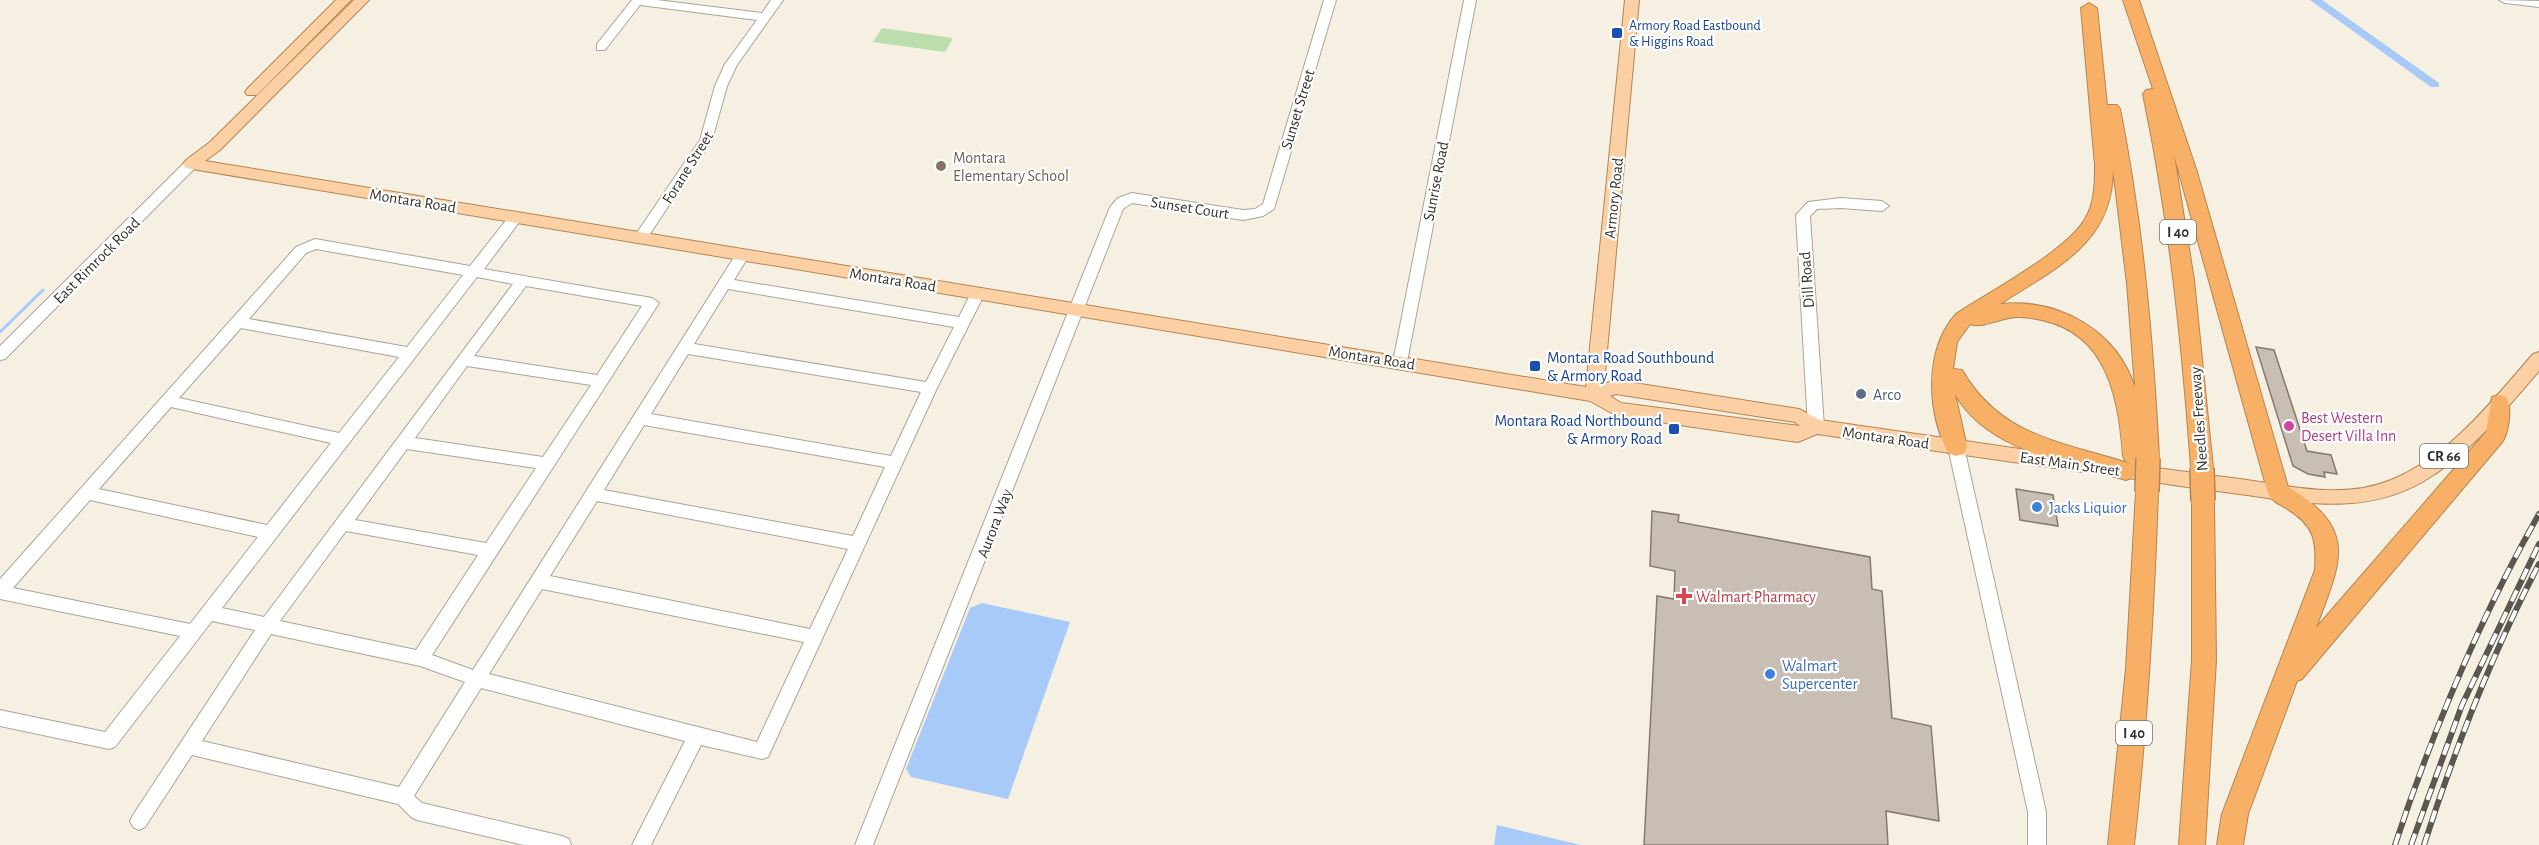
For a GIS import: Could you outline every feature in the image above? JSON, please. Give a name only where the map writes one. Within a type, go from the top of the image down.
[{"type":"highway","name":"Needles Freeway","points":[[2129,0],[2158,121],[2179,240],[2196,387],[2203,501],[2204,660],[2192,845]]},
{"type":"highway","points":[[2129,0],[2164,92],[2202,216],[2266,455],[2279,493],[2304,508],[2319,524],[2328,543],[2326,570],[2235,813],[2230,845]]},
{"type":"highway","points":[[1956,447],[1949,432],[1944,368],[1945,349],[1951,333],[1963,319],[2068,250],[2085,234],[2096,217],[2101,203],[2104,189],[2103,141],[2089,4]]},
{"type":"highway","name":"I 40","points":[[2089,4],[2118,140],[2134,252],[2144,370],[2138,474],[2142,621],[2132,758],[2121,845]]},
{"type":"highway","points":[[1954,376],[1968,402],[2001,427],[2045,447],[2138,474],[2128,406],[2120,376],[2101,348],[2072,325],[2030,310],[2009,308],[1990,312],[1977,319],[1965,331],[1958,345],[1954,376],[1960,432],[1956,447]]},
{"type":"highway","points":[[2284,683],[2496,435],[2499,403]]},
{"type":"main road","name":"East Rimrock Road","points":[[191,164],[202,144],[344,0]]},
{"type":"main road","name":"East Rimrock Road","points":[[191,164],[215,146],[362,0]]},
{"type":"main road","name":"Armory Road","points":[[1594,395],[1632,0]]},
{"type":"main road","name":"Montara Road","points":[[191,164],[1594,395],[1617,409],[1779,433],[1798,435],[1816,427],[1956,447]]},
{"type":"main road","name":"East Main Street","points":[[1956,447],[2319,499],[2361,495],[2397,486],[2423,471],[2466,439],[2539,359]]},
{"type":"street","name":"Forane Street","points":[[641,237],[706,140],[721,86],[731,64],[777,0]]},
{"type":"street","name":"Sunset Street","points":[[1258,213],[1269,206],[1330,0]]},
{"type":"street","name":"Sunrise Road","points":[[1400,362],[1470,0]]},
{"type":"street","points":[[2505,0],[2539,4]]},
{"type":"street","points":[[601,46],[638,1],[765,18]]},
{"type":"street","name":"East Rimrock Road","points":[[0,356],[191,164]]},
{"type":"street","name":"Sunset Court","points":[[1123,201],[1132,198],[1243,215],[1258,213]]},
{"type":"street","name":"Aurora Way","points":[[864,845],[1117,207],[1123,201]]},
{"type":"street","name":"Dill Road","points":[[1816,427],[1803,215],[1813,205],[1841,202],[1882,206]]},
{"type":"street","points":[[0,718],[109,741],[516,217]]},
{"type":"street","points":[[194,632],[0,592],[301,250],[315,244],[652,303],[420,658]]},
{"type":"street","points":[[403,797],[743,254]]},
{"type":"street","points":[[139,821],[267,626],[522,281]]},
{"type":"street","points":[[725,283],[963,323]]},
{"type":"street","points":[[209,613],[420,658],[477,679],[762,751],[930,388],[978,293]]},
{"type":"street","points":[[238,322],[411,353]]},
{"type":"street","points":[[684,348],[930,388]]},
{"type":"street","points":[[463,360],[601,381]]},
{"type":"street","points":[[168,402],[343,440]]},
{"type":"street","points":[[640,418],[895,463]]},
{"type":"street","points":[[403,442],[547,464]]},
{"type":"street","points":[[1956,447],[2037,812],[2037,845]]},
{"type":"street","points":[[87,493],[271,533]]},
{"type":"street","points":[[593,494],[858,544]]},
{"type":"street","points":[[342,524],[491,550]]},
{"type":"street","points":[[538,581],[814,638]]},
{"type":"street","points":[[641,845],[697,736]]},
{"type":"street","points":[[188,747],[403,797],[417,811],[562,845]]},
{"type":"green space","points":[[882,28],[953,38],[945,52],[873,42]]},
{"type":"water","points":[[982,603],[1070,622],[1008,799],[911,777],[906,769],[970,608]]},
{"type":"water","points":[[1497,825],[1581,845],[1494,845]]},
{"type":"building","name":"Best Western Desert Villa Inn","points":[[2256,347],[2274,350],[2307,451],[2331,455],[2337,474],[2324,472],[2325,477],[2308,474],[2293,466]]},
{"type":"building","name":"Jacks Liquior","points":[[2016,489],[2053,495],[2058,526],[2020,520]]},
{"type":"building","name":"Walmart Supercenter","points":[[1652,511],[1679,515],[1678,522],[1870,557],[1872,589],[1882,591],[1892,718],[1931,726],[1939,821],[1886,811],[1888,845],[1644,845],[1657,596],[1674,599],[1675,571],[1650,566]]},
{"type":"waterway","points":[[2315,0],[2435,85]]},
{"type":"waterway","points":[[0,332],[43,290]]},
{"type":"railway","points":[[2395,845],[2425,760],[2459,676],[2497,594],[2539,514]]},
{"type":"railway","points":[[2411,845],[2462,705],[2539,544]]},
{"type":"railway","points":[[2424,845],[2448,773],[2476,702],[2539,564]]},
{"type":"place","name":"Armory Road Eastbound & Higgins Road","points":[[1617,33]]},
{"type":"place","name":"Montara Elementary School","points":[[941,166]]},
{"type":"place","name":"Montara Road Southbound & Armory Road","points":[[1535,366]]},
{"type":"place","name":"Arco","points":[[1861,394]]},
{"type":"place","name":"Best Western Desert Villa Inn","points":[[2289,426]]},
{"type":"place","name":"Montara Road Northbound & Armory Road","points":[[1674,429]]},
{"type":"place","name":"Jacks Liquior","points":[[2037,507]]},
{"type":"place","name":"Walmart Pharmacy","points":[[1684,596]]},
{"type":"place","name":"Walmart Supercenter","points":[[1770,674]]}]
